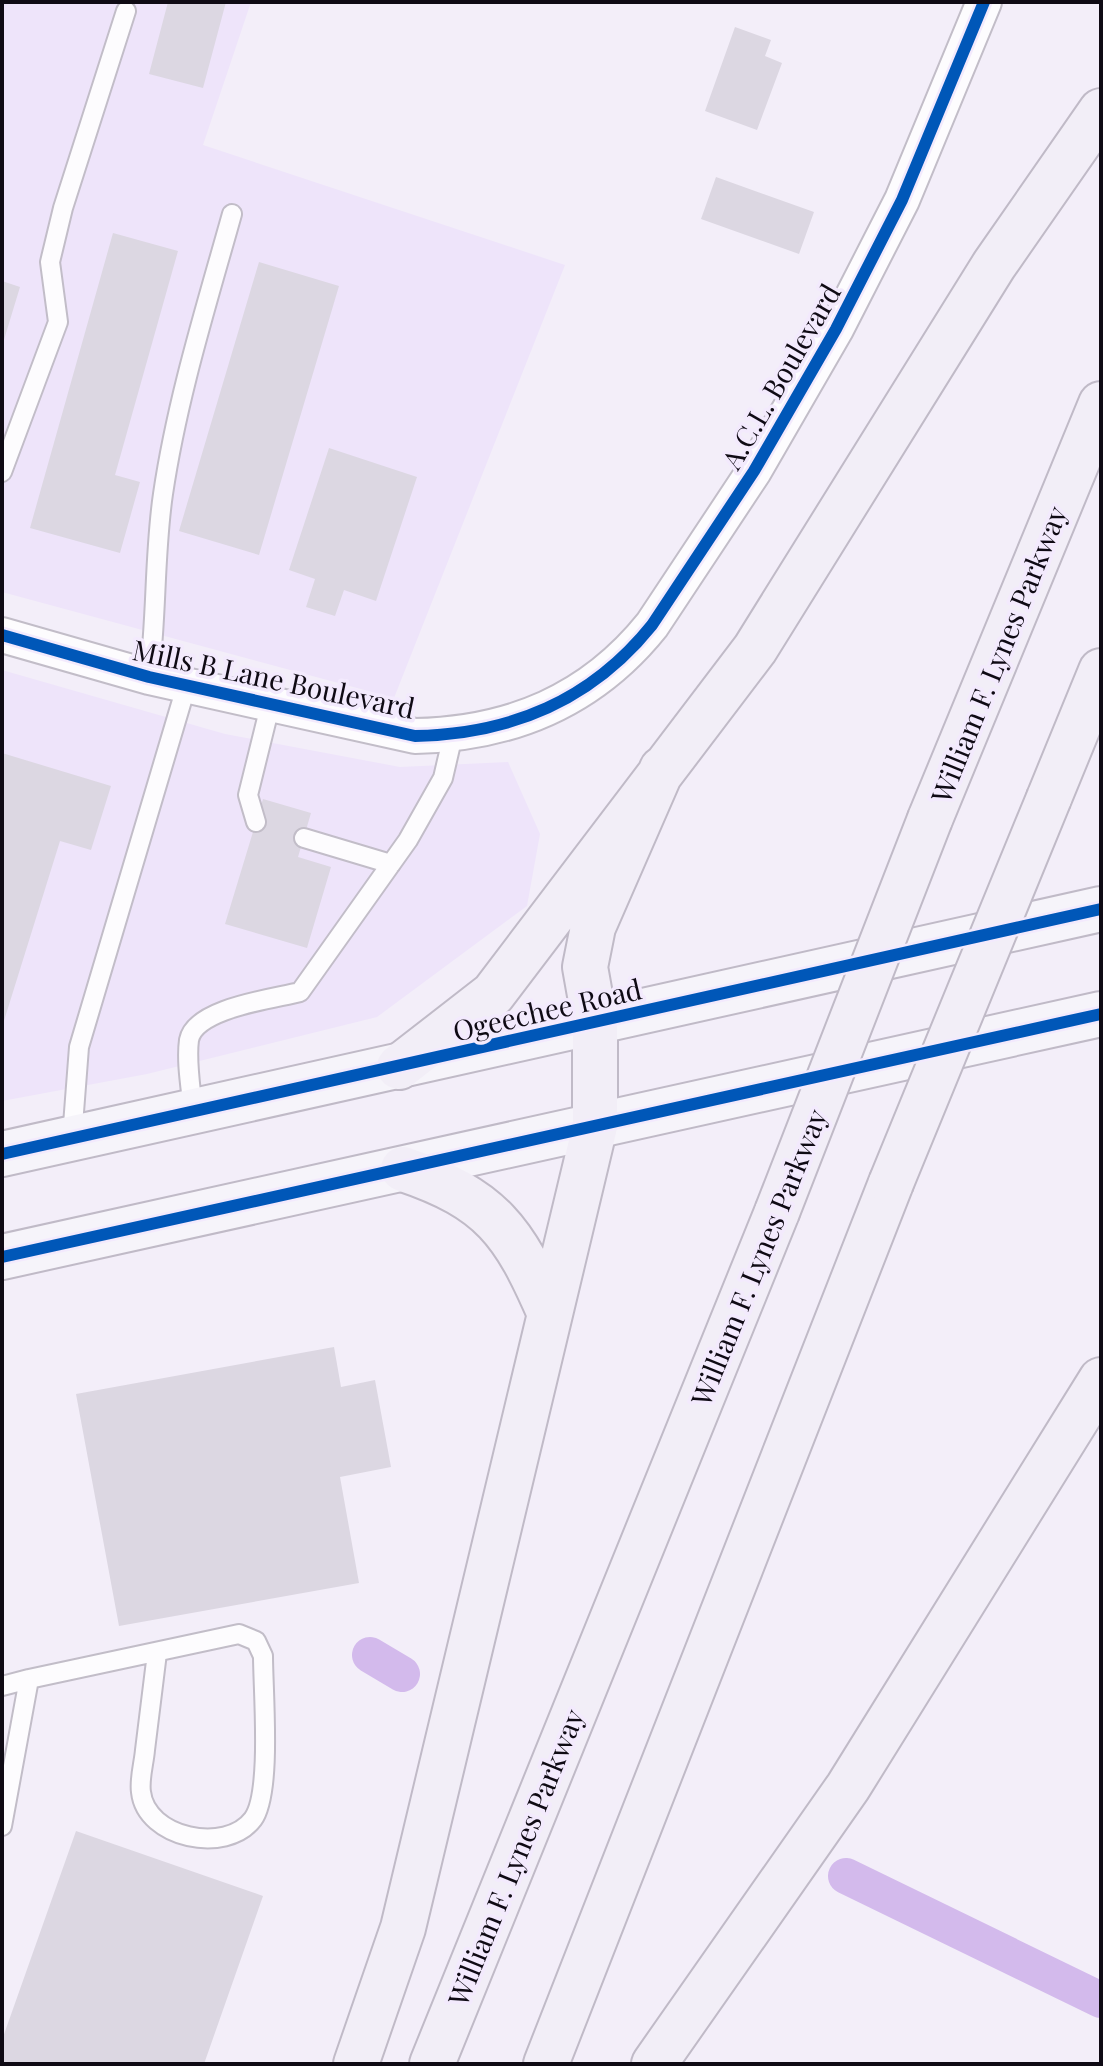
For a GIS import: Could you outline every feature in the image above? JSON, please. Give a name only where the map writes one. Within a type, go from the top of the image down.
[{"type":"highway","points":[[399,1067],[493,994],[755,649],[994,265],[1101,111]]},
{"type":"highway","name":"William F. Lynes Parkway","points":[[432,2064],[777,1212],[930,819],[1101,404]]},
{"type":"highway","points":[[546,2064],[891,1183],[1101,671]]},
{"type":"highway","points":[[356,2064],[403,1928],[595,1126],[595,1023],[585,967],[593,927],[662,769]]},
{"type":"highway","points":[[403,1169],[449,1184],[505,1227],[531,1271],[550,1314]]},
{"type":"highway","points":[[654,2064],[848,1787],[1101,1380]]},
{"type":"main road","name":"Ogeechee Road","points":[[2,1154],[1101,909]]},
{"type":"main road","points":[[2,1257],[1101,1014]]},
{"type":"street","name":"A.C.L. Boulevard","points":[[537,715],[572,698],[631,651],[754,471],[877,251],[936,125],[984,2]]},
{"type":"street","name":"Mills B Lane Boulevard","points":[[2,635],[186,687],[415,736],[453,735],[537,715]]},
{"type":"lane","points":[[2,472],[58,322],[50,262],[63,208],[126,11]]},
{"type":"lane","points":[[149,677],[157,620],[163,495],[184,389],[232,214]]},
{"type":"lane","points":[[72,1138],[79,1047],[186,687]]},
{"type":"lane","points":[[256,822],[248,795],[270,706]]},
{"type":"lane","points":[[193,1110],[189,1039],[195,1027],[214,1014],[300,992],[391,864],[443,778],[453,735]]},
{"type":"lane","points":[[304,838],[391,864]]},
{"type":"lane","points":[[2,1686],[239,1634],[256,1641],[263,1656],[263,1795],[252,1819],[236,1833],[201,1839],[163,1827],[148,1815],[140,1792],[157,1653]]},
{"type":"lane","points":[[2,1826],[29,1679]]},
{"type":"shaded area","points":[[2,2],[251,2],[203,145],[565,265],[394,698],[2,592]]},
{"type":"shaded area","points":[[2,670],[225,734],[400,767],[508,762],[540,834],[527,906],[377,1017],[147,1074],[2,1101]]},
{"type":"building","points":[[168,2],[226,2],[203,88],[149,74]]},
{"type":"building","points":[[735,27],[771,40],[765,56],[782,63],[757,130],[705,111]]},
{"type":"building","points":[[716,177],[814,212],[799,254],[701,219]]},
{"type":"building","points":[[113,233],[178,251],[115,475],[140,482],[120,553],[30,528]]},
{"type":"building","points":[[259,262],[339,286],[259,555],[179,531]]},
{"type":"building","points":[[2,281],[20,287],[3,343],[2,343]]},
{"type":"building","points":[[329,448],[417,477],[376,601],[344,590],[335,616],[306,607],[315,579],[289,570]]},
{"type":"building","points":[[2,753],[111,786],[91,850],[60,841],[3,1024]]},
{"type":"building","points":[[263,799],[311,813],[298,857],[331,867],[307,948],[225,924]]},
{"type":"building","points":[[334,1347],[341,1387],[375,1380],[391,1467],[340,1477],[359,1583],[119,1626],[76,1394]]},
{"type":"building","points":[[76,1831],[263,1896],[204,2064],[2,2064],[2,2040]]},
{"type":"waterway","points":[[370,1655],[402,1674]]},
{"type":"waterway","points":[[846,1876],[1101,2000]]},
{"type":"cycle path","points":[[2,635],[149,677],[415,736],[450,734],[516,720],[576,693],[628,652],[652,625],[754,471],[836,329],[902,200],[984,2]]},
{"type":"cycle path","points":[[2,1154],[1101,909]]},
{"type":"cycle path","points":[[2,1257],[1101,1014]]}]
